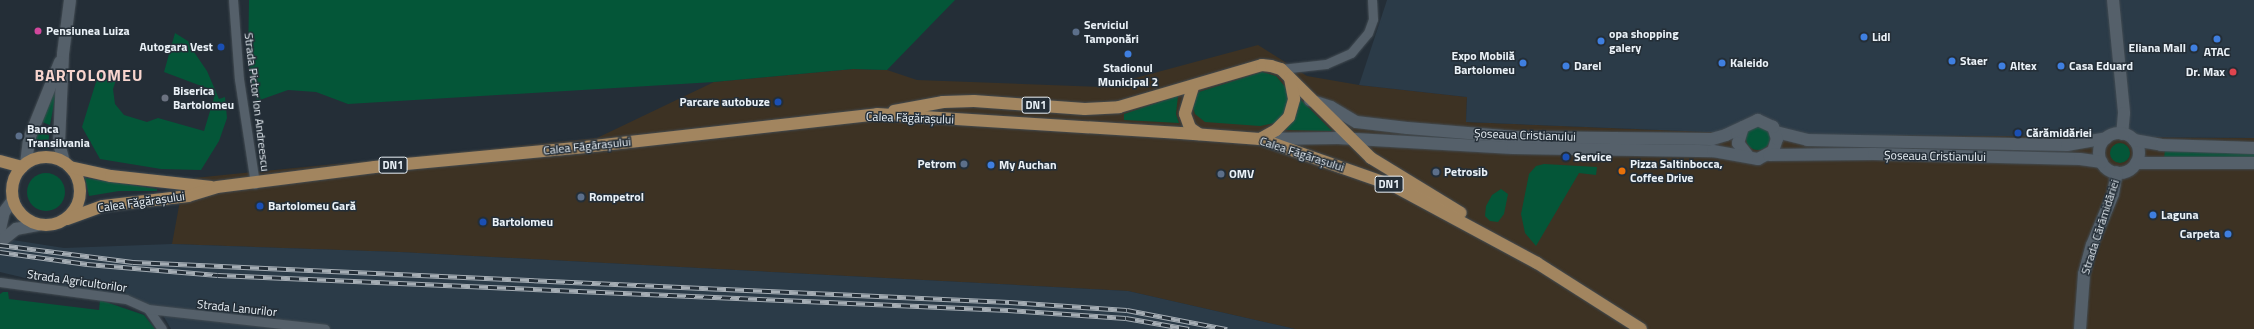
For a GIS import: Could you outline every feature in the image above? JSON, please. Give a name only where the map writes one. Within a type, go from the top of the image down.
[{"type":"main road","name":"DN1","points":[[876,114],[943,102],[974,101],[1102,109],[1137,103],[1262,65],[1281,69],[1350,139]]},
{"type":"main road","points":[[1260,139],[1284,124],[1289,117],[1294,99],[1290,78]]},
{"type":"main road","points":[[1193,87],[1185,114],[1190,128],[1199,134]]},
{"type":"main road","name":"Calea Făgărașului","points":[[67,219],[103,206],[188,196],[216,188],[375,167],[584,147],[876,114],[1199,134],[1260,139],[1394,186],[1511,248],[1641,329]]},
{"type":"main road","name":"Calea Făgărașului","points":[[1350,139],[1371,158],[1498,235],[1511,248]]},
{"type":"main road","name":"DN1","points":[[24,165],[41,158],[67,164]]},
{"type":"main road","points":[[0,161],[24,165],[14,179],[12,197],[20,213],[38,225]]},
{"type":"main road","name":"Calea Făgărașului","points":[[67,164],[111,176],[216,188]]},
{"type":"main road","points":[[67,164],[76,173],[81,189],[78,206],[67,219]]},
{"type":"main road","points":[[0,190],[12,197]]},
{"type":"main road","name":"DN1","points":[[38,225],[53,225],[67,219]]},
{"type":"street","points":[[67,164],[59,143],[63,54],[70,0]]},
{"type":"street","name":"Strada Pictor Ion Andreescu","points":[[233,0],[239,79],[255,184]]},
{"type":"street","points":[[1281,69],[1314,66],[1340,60],[1362,44],[1373,18],[1372,0]]},
{"type":"street","points":[[2113,0],[2124,113],[2122,134]]},
{"type":"street","points":[[24,165],[29,139],[63,54]]},
{"type":"street","name":"Șoseaua Cristianului","points":[[1310,100],[1364,124],[1516,137],[1712,139],[1726,135],[1752,121],[1763,121],[1776,132],[1807,140],[2067,145],[2106,138]]},
{"type":"street","points":[[1742,127],[1738,142],[1748,156]]},
{"type":"street","points":[[1769,155],[1776,145],[1776,132]]},
{"type":"street","points":[[2134,140],[2139,151],[2136,163],[2127,171],[2117,172],[2106,168],[2102,162],[2101,147],[2106,138],[2122,134],[2134,140],[2161,145],[2254,148]]},
{"type":"street","name":"Șoseaua Cristianului","points":[[1260,139],[1350,139],[1513,148],[1713,151],[1758,158],[1769,155],[1997,157],[2102,162]]},
{"type":"street","points":[[2136,163],[2254,163]]},
{"type":"street","name":"Strada Cărămidăriei","points":[[2080,329],[2084,274],[2092,245],[2113,194],[2117,172]]},
{"type":"street","points":[[0,229],[4,212],[12,197]]},
{"type":"street","points":[[0,242],[16,229],[38,225]]},
{"type":"street","name":"Strada Agricultorilor","points":[[0,282],[109,295],[126,299],[148,309]]},
{"type":"street","points":[[148,309],[162,329]]},
{"type":"street","name":"Strada Lanurilor","points":[[148,309],[324,329]]},
{"type":"shaded area","points":[[1387,0],[2254,0],[2254,138],[1759,134],[1466,122],[1467,97],[1359,85]]},
{"type":"shaded area","points":[[1258,45],[1307,76],[1359,85],[1467,97],[1466,122],[1759,134],[2254,138],[2254,329],[1295,329],[1128,291],[399,252],[172,244],[184,179],[597,138],[714,82],[853,69],[887,70],[917,80],[1102,87]]},
{"type":"shaded area","points":[[0,238],[64,248],[172,244],[399,252],[1128,291],[1295,329],[171,329],[160,310],[0,272]]},
{"type":"green space","points":[[249,0],[955,0],[887,70],[853,69],[714,82],[348,104],[316,92],[288,90],[257,101],[248,62]]},
{"type":"green space","points":[[175,33],[199,48],[194,52],[207,71],[219,99],[225,97],[227,118],[219,141],[201,170],[161,169],[100,159],[82,127],[100,69],[118,74],[113,89],[115,104],[124,115],[147,122],[158,118],[204,131],[214,98],[212,90],[164,72]]},
{"type":"green space","points":[[1262,72],[1276,76],[1286,88],[1288,100],[1286,113],[1275,123],[1260,126],[1205,122],[1195,114],[1193,107],[1195,97],[1199,92]]},
{"type":"green space","points":[[53,91],[56,93],[50,125],[42,122]]},
{"type":"green space","points":[[1178,96],[1176,114],[1179,123],[1124,120],[1124,114]]},
{"type":"green space","points":[[1298,97],[1332,131],[1286,130],[1297,113]]},
{"type":"green space","points":[[1758,126],[1766,130],[1770,138],[1766,146],[1758,150],[1750,146],[1746,138],[1750,130]]},
{"type":"green space","points":[[38,133],[49,135],[48,149],[33,146]]},
{"type":"green space","points":[[2116,143],[2124,143],[2130,149],[2130,157],[2124,163],[2116,163],[2110,157],[2110,149]]},
{"type":"green space","points":[[2165,150],[2254,153],[2254,158],[2164,158]]},
{"type":"green space","points":[[1544,164],[1597,167],[1596,175],[1579,173],[1536,246],[1525,233],[1521,214],[1529,174],[1536,166]]},
{"type":"green space","points":[[42,173],[50,173],[57,176],[62,181],[65,192],[62,203],[57,208],[50,211],[42,211],[35,208],[30,203],[27,196],[27,188],[30,181],[35,176]]},
{"type":"green space","points":[[85,178],[157,189],[157,191],[119,191],[89,196]]},
{"type":"green space","points":[[1501,189],[1508,194],[1504,214],[1498,222],[1490,221],[1485,216],[1486,206],[1492,195]]},
{"type":"green space","points":[[3,292],[8,292],[9,299],[99,310],[100,300],[144,315],[155,329],[0,329],[0,294]]},
{"type":"railway","points":[[0,245],[133,262],[1009,302],[1127,310],[1227,329]]},
{"type":"railway","points":[[0,252],[87,264],[218,275],[1008,310],[1126,318],[1189,329]]},
{"type":"place","name":"Pensiunea Luiza","points":[[38,31]]},
{"type":"place","name":"Serviciul Tamponări","points":[[1076,32]]},
{"type":"place","name":"Lidl","points":[[1864,37]]},
{"type":"place","name":"ATAC","points":[[2217,39]]},
{"type":"place","name":"opa shopping galery","points":[[1601,41]]},
{"type":"place","name":"Autogara Vest","points":[[221,47]]},
{"type":"place","name":"Eliana Mall","points":[[2194,48]]},
{"type":"place","name":"Stadionul Municipal 2","points":[[1128,54]]},
{"type":"place","name":"Staer","points":[[1952,61]]},
{"type":"place","name":"Expo Mobilă Bartolomeu","points":[[1523,63]]},
{"type":"place","name":"Kaleido","points":[[1722,63]]},
{"type":"place","name":"Darel","points":[[1566,66]]},
{"type":"place","name":"Altex","points":[[2002,66]]},
{"type":"place","name":"Casa Eduard","points":[[2061,66]]},
{"type":"place","name":"Dr. Max","points":[[2233,72]]},
{"type":"place","name":"Biserica Bartolomeu","points":[[165,98]]},
{"type":"place","name":"Parcare autobuze","points":[[778,102]]},
{"type":"place","name":"Cărămidăriei","points":[[2018,133]]},
{"type":"place","name":"Banca Transilvania","points":[[19,136]]},
{"type":"place","name":"Service","points":[[1566,157]]},
{"type":"place","name":"Petrom","points":[[964,164]]},
{"type":"place","name":"My Auchan","points":[[991,165]]},
{"type":"place","name":"Pizza Saltinbocca, Coffee Drive","points":[[1622,171]]},
{"type":"place","name":"Petrosib","points":[[1436,172]]},
{"type":"place","name":"OMV","points":[[1221,174]]},
{"type":"place","name":"Rompetrol","points":[[581,197]]},
{"type":"place","name":"Bartolomeu Gară","points":[[260,206]]},
{"type":"place","name":"Laguna","points":[[2153,215]]},
{"type":"place","name":"Bartolomeu","points":[[483,222]]},
{"type":"place","name":"Carpeta","points":[[2228,234]]},
{"type":"district","name":"BARTOLOMEU","points":[[89,75]]}]
